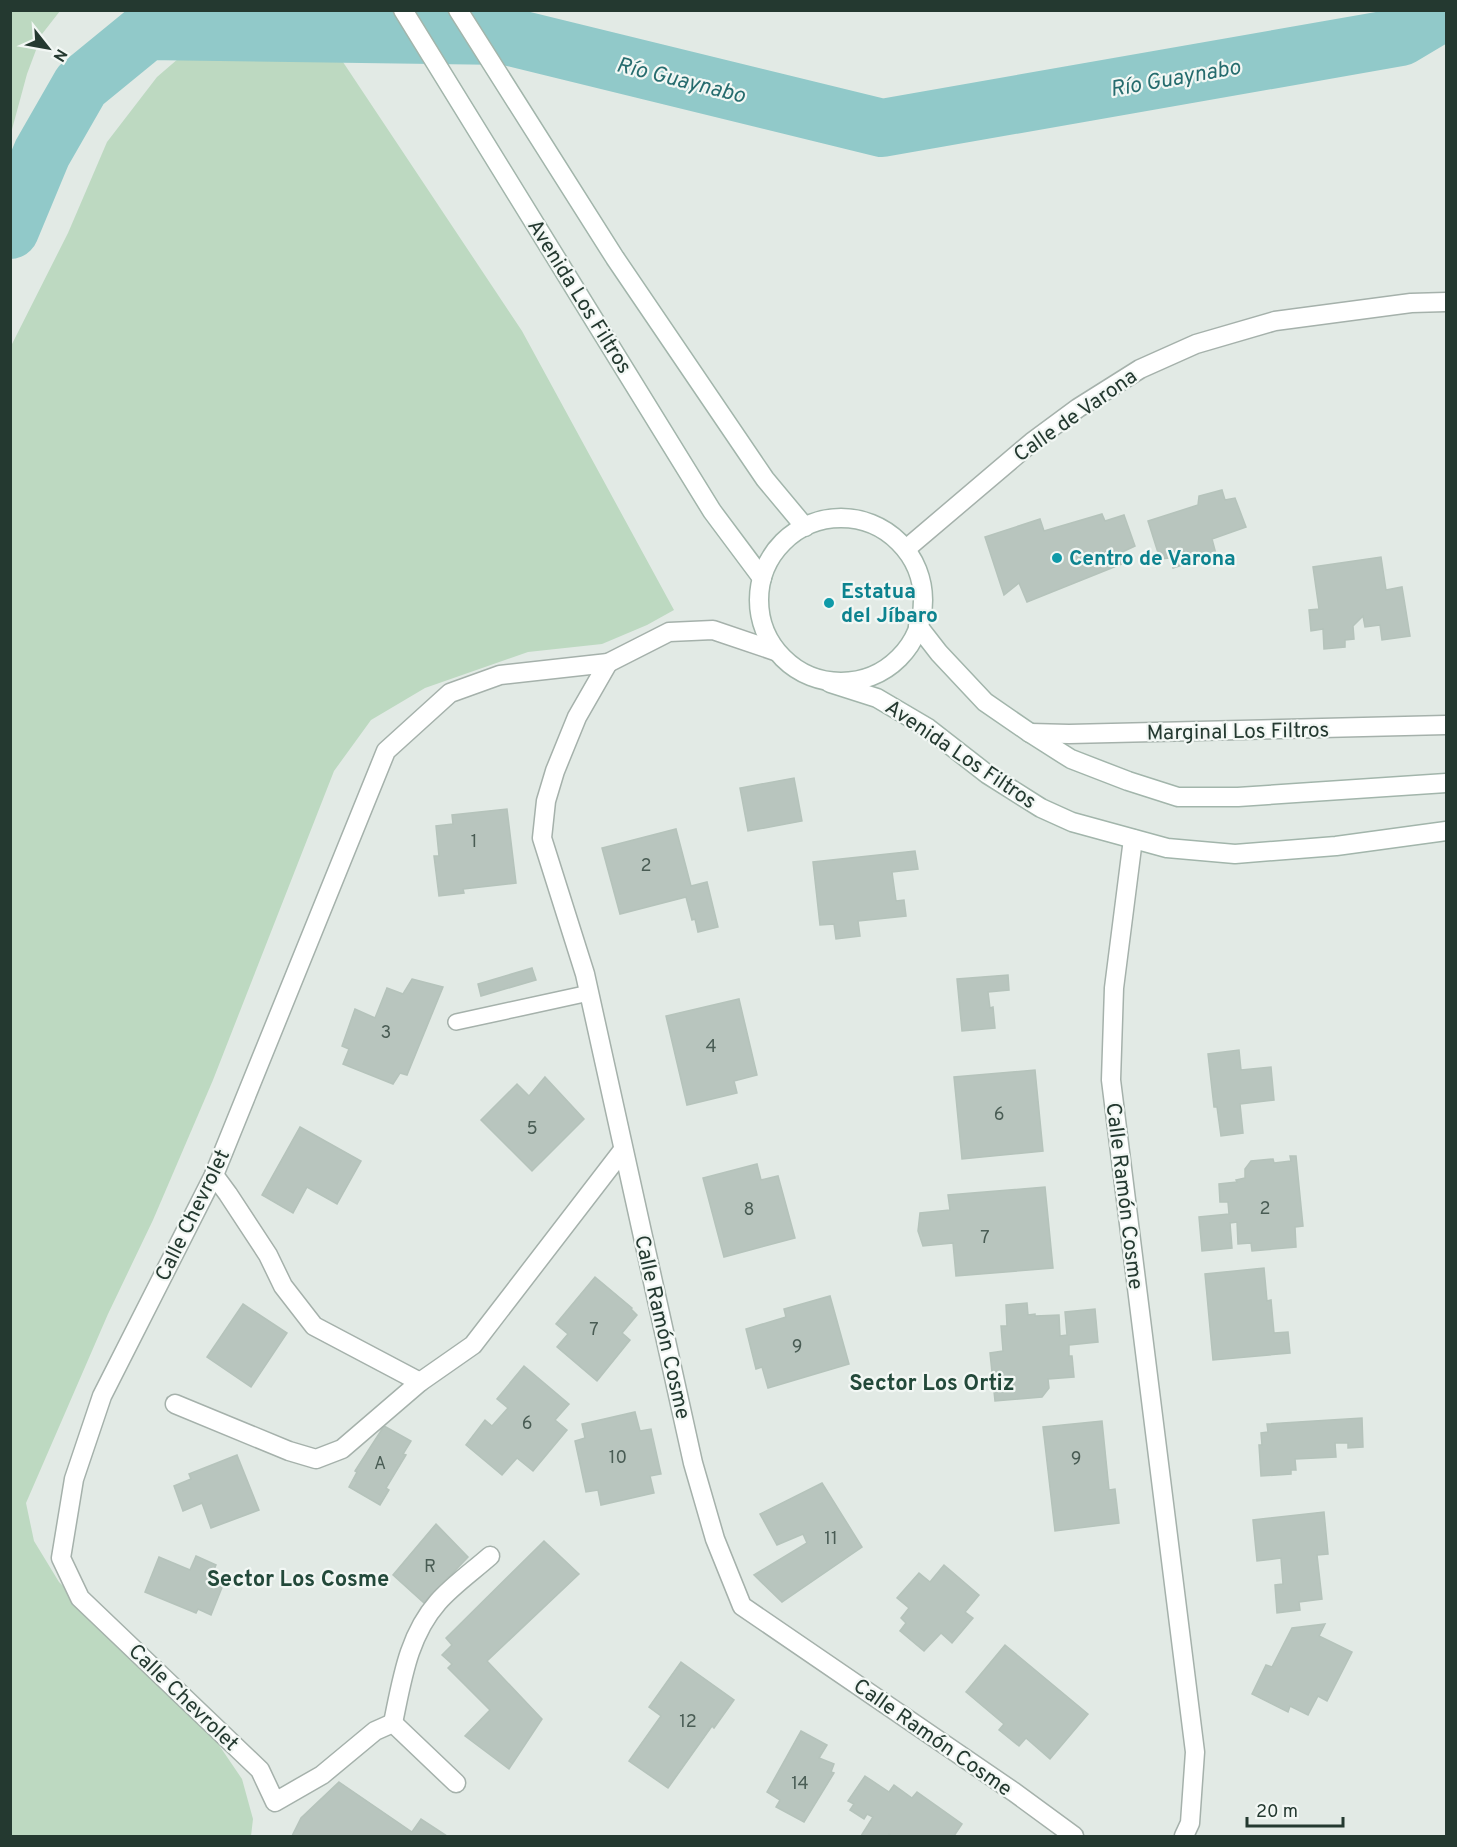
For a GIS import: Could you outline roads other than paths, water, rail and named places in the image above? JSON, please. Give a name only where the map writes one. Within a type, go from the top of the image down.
[{"type":"street","name":"Avenida Los Filtros","points":[[403,10],[711,511],[762,578]]},
{"type":"street","points":[[458,10],[615,258],[765,479],[805,527]]},
{"type":"street","name":"Calle de Varona","points":[[906,549],[1032,442],[1078,408],[1140,369],[1196,344],[1275,321],[1411,303],[1446,302]]},
{"type":"street","points":[[851,518],[882,528],[906,549],[920,578],[923,610],[912,641],[891,666],[862,680],[830,683],[800,673],[775,651],[761,613],[759,590],[769,560],[790,535],[819,520],[851,518]]},
{"type":"street","points":[[918,626],[939,653],[986,702],[1030,733],[1071,759],[1178,797],[1238,797],[1446,783]]},
{"type":"street","name":"Calle Chevrolet","points":[[393,1723],[375,1731],[322,1775],[275,1802],[260,1770],[80,1598],[61,1558],[74,1479],[102,1396],[214,1175],[386,751],[450,693],[500,675],[609,663],[669,632],[712,630],[775,651]]},
{"type":"street","name":"Calle Ramón Cosme","points":[[609,663],[577,717],[555,771],[546,801],[542,838],[589,993],[693,1463],[715,1539],[742,1606],[1014,1792],[1074,1836]]},
{"type":"street","name":"Avenida Los Filtros","points":[[830,683],[877,698],[908,716],[928,728],[987,774],[1041,808],[1072,822],[1167,848],[1235,854],[1336,846],[1446,831]]},
{"type":"street","name":"Marginal Los Filtros","points":[[1030,733],[1446,725]]},
{"type":"street","name":"Calle Ramón Cosme","points":[[1133,839],[1113,988],[1111,1080],[1195,1752],[1190,1823],[1184,1836]]},
{"type":"street","points":[[175,1404],[289,1451],[316,1459],[342,1449],[420,1382],[473,1345],[623,1150]]},
{"type":"street","points":[[214,1175],[268,1255],[283,1286],[314,1326],[420,1382]]},
{"type":"street","points":[[456,1783],[393,1723],[404,1666],[412,1642],[438,1602],[490,1556]]},
{"type":"lane","points":[[456,1023],[589,993]]},
{"type":"waterway","name":"Río Guaynabo","points":[[10,230],[42,153],[81,85],[147,31],[506,36],[882,128],[1401,37],[1446,10]]},
{"type":"place","name":"Centro de Varona","points":[[1057,558]]},
{"type":"place","name":"Estatua del Jíbaro","points":[[829,603]]},
{"type":"district","name":"Sector Los Ortiz","points":[[932,1382]]},
{"type":"district","name":"Sector Los Cosme","points":[[298,1578]]}]
